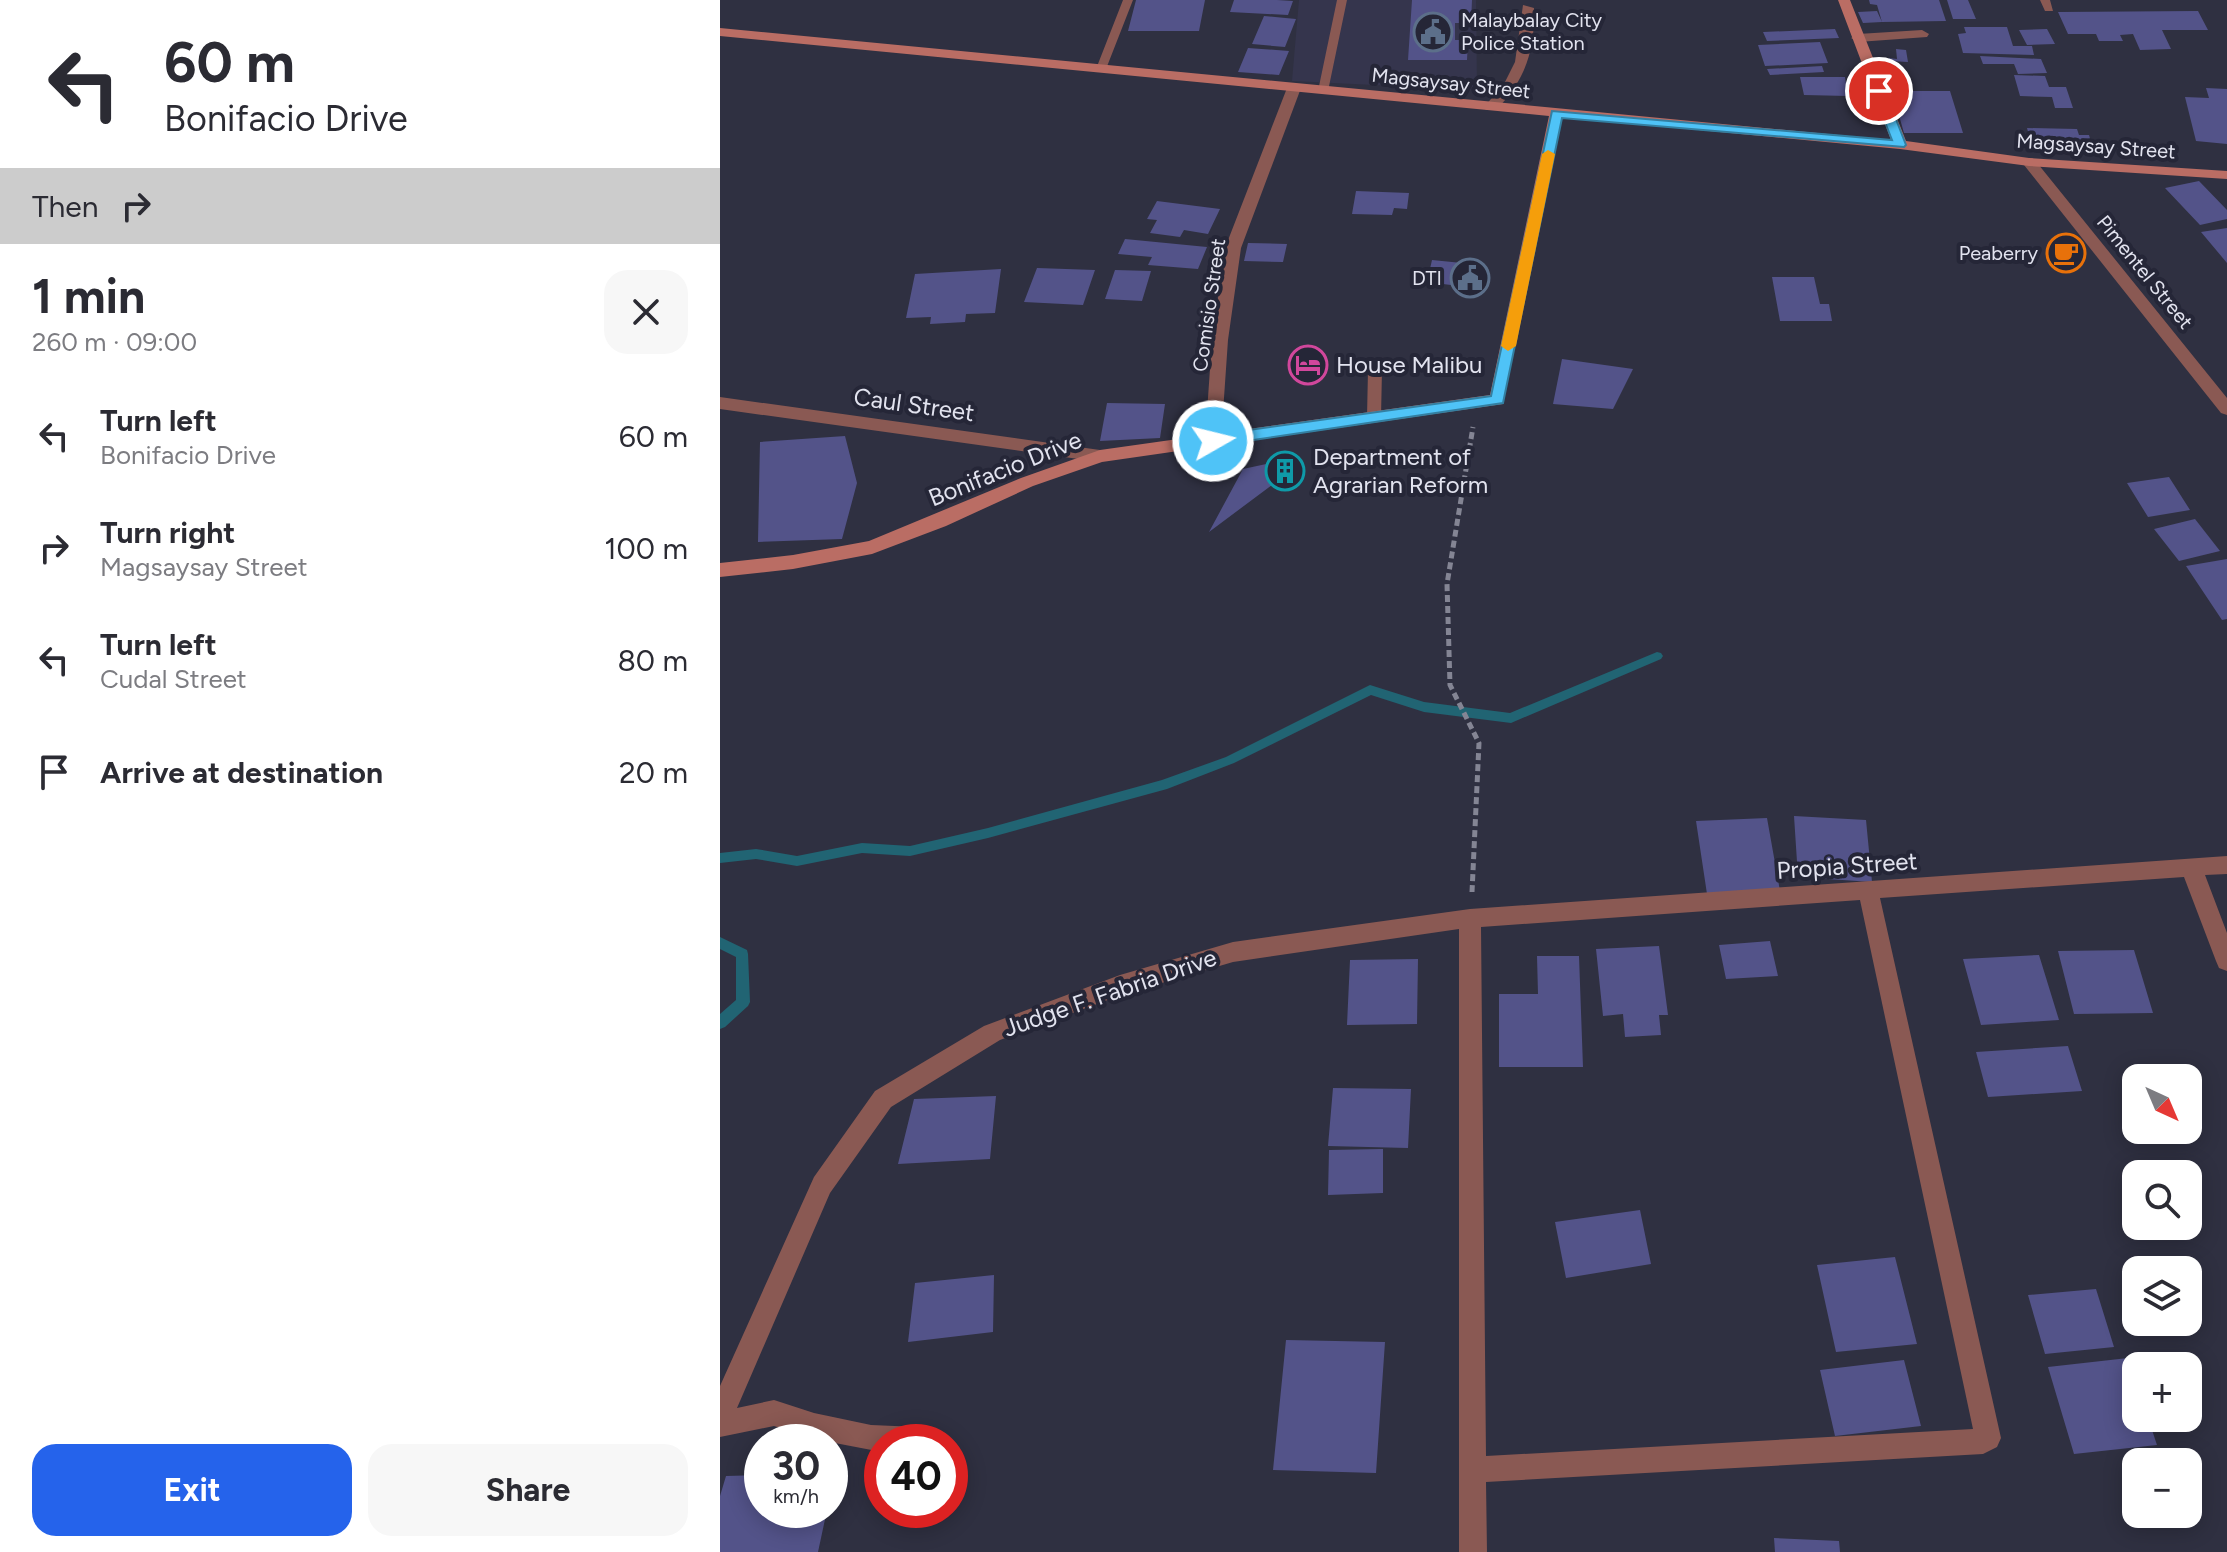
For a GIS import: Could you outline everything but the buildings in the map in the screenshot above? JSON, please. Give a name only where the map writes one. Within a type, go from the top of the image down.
[{"type":"street","points":[[1844,0],[1900,145]]},
{"type":"street","points":[[1491,107],[1514,84],[1529,41],[1528,8]]},
{"type":"street","name":"Magsaysay Street","points":[[720,32],[1900,145],[2029,162],[2227,175]]},
{"type":"street","points":[[1858,38],[1922,34]]},
{"type":"street","name":"Comisio Street","points":[[1213,441],[1220,340],[1233,248],[1294,88]]},
{"type":"street","points":[[1477,402],[1497,400],[1556,114]]},
{"type":"street","name":"Pimentel Street","points":[[2029,162],[2227,409]]},
{"type":"street","name":"Bonifacio Drive","points":[[720,570],[793,562],[872,547],[1027,482],[1100,456],[1477,402]]},
{"type":"street","name":"Caul Street","points":[[720,403],[1100,456]]},
{"type":"street","name":"Propia Street","points":[[1470,918],[2227,865]]},
{"type":"street","points":[[2191,867],[2227,961]]},
{"type":"street","points":[[1473,1470],[1983,1441],[1988,1438],[1868,890]]},
{"type":"street","points":[[1470,918],[1473,1552]]},
{"type":"street","name":"Judge F. Fabria Drive","points":[[720,1416],[822,1185],[883,1099],[992,1033],[1120,985],[1233,952],[1470,918]]},
{"type":"street","points":[[720,1424],[774,1413],[814,1426],[864,1437]]},
{"type":"lane","points":[[1101,69],[1128,0]]},
{"type":"lane","points":[[1323,91],[1342,0]]},
{"type":"lane","points":[[1374,417],[1375,370]]},
{"type":"path","points":[[1470,918],[1479,743],[1450,685],[1447,584],[1477,402]]},
{"type":"shaded area","points":[[1299,0],[1476,0],[1477,90],[1292,81]]},
{"type":"waterway","points":[[720,858],[756,854],[797,861],[862,848],[910,851],[1163,785],[1230,760],[1370,690],[1424,707],[1511,718],[1657,656]]},
{"type":"waterway","points":[[720,943],[742,954],[743,1002],[720,1023]]},
{"type":"slow traffic","points":[[1508,346],[1548,154]]},
{"type":"place","name":"Malaybalay City Police Station","points":[[1433,32]]},
{"type":"place","name":"Peaberry","points":[[2066,253]]},
{"type":"place","name":"DTI","points":[[1470,278]]},
{"type":"place","name":"House Malibu","points":[[1308,365]]},
{"type":"place","name":"Department of Agrarian Reform","points":[[1285,471]]},
{"type":"route","points":[[1213,441],[1497,400],[1556,114],[1900,145],[1879,91]]}]
